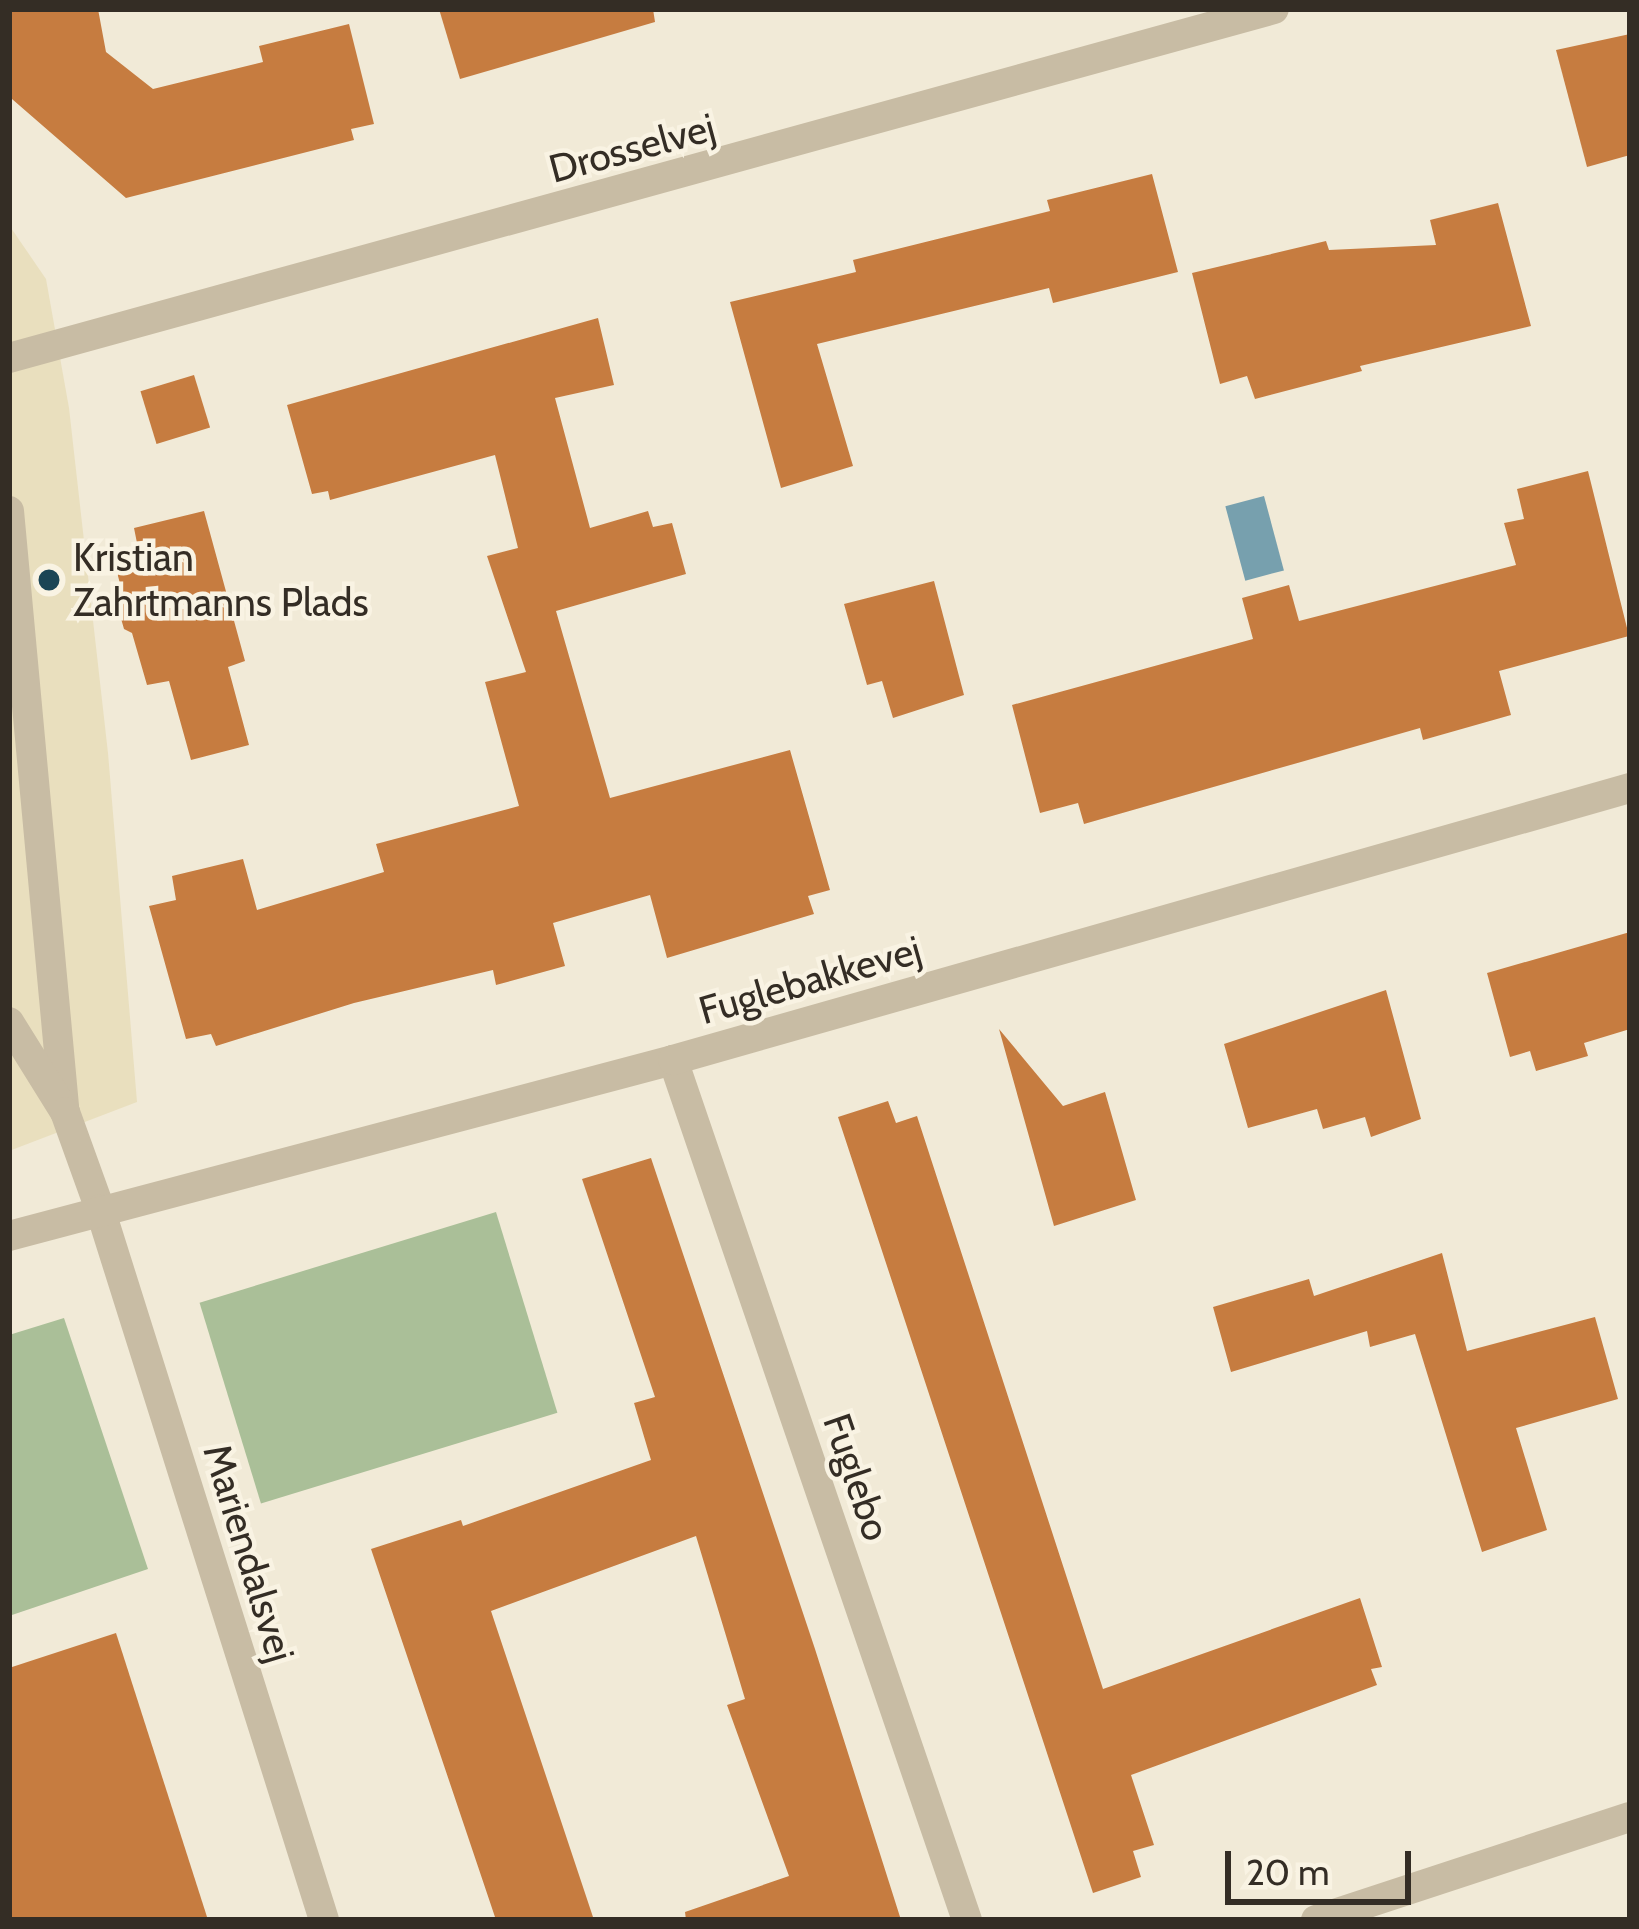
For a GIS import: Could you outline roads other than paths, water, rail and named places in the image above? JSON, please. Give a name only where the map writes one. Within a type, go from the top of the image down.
[{"type":"street","name":"Drosselvej","points":[[9,358],[1274,9]]},
{"type":"street","points":[[9,511],[65,1112]]},
{"type":"street","name":"Fuglebakkevej","points":[[9,1236],[673,1060],[1630,788]]},
{"type":"street","points":[[9,1022],[65,1112],[100,1209]]},
{"type":"street","name":"Fuglebo","points":[[673,1060],[967,1920]]},
{"type":"street","name":"Mariendalsvej","points":[[100,1209],[324,1920]]},
{"type":"street","points":[[1316,1920],[1630,1817]]},
{"type":"water","points":[[1264,496],[1284,570],[1245,581],[1225,506]]},
{"type":"place","name":"Kristian Zahrtmanns Plads","points":[[49,580]]}]
